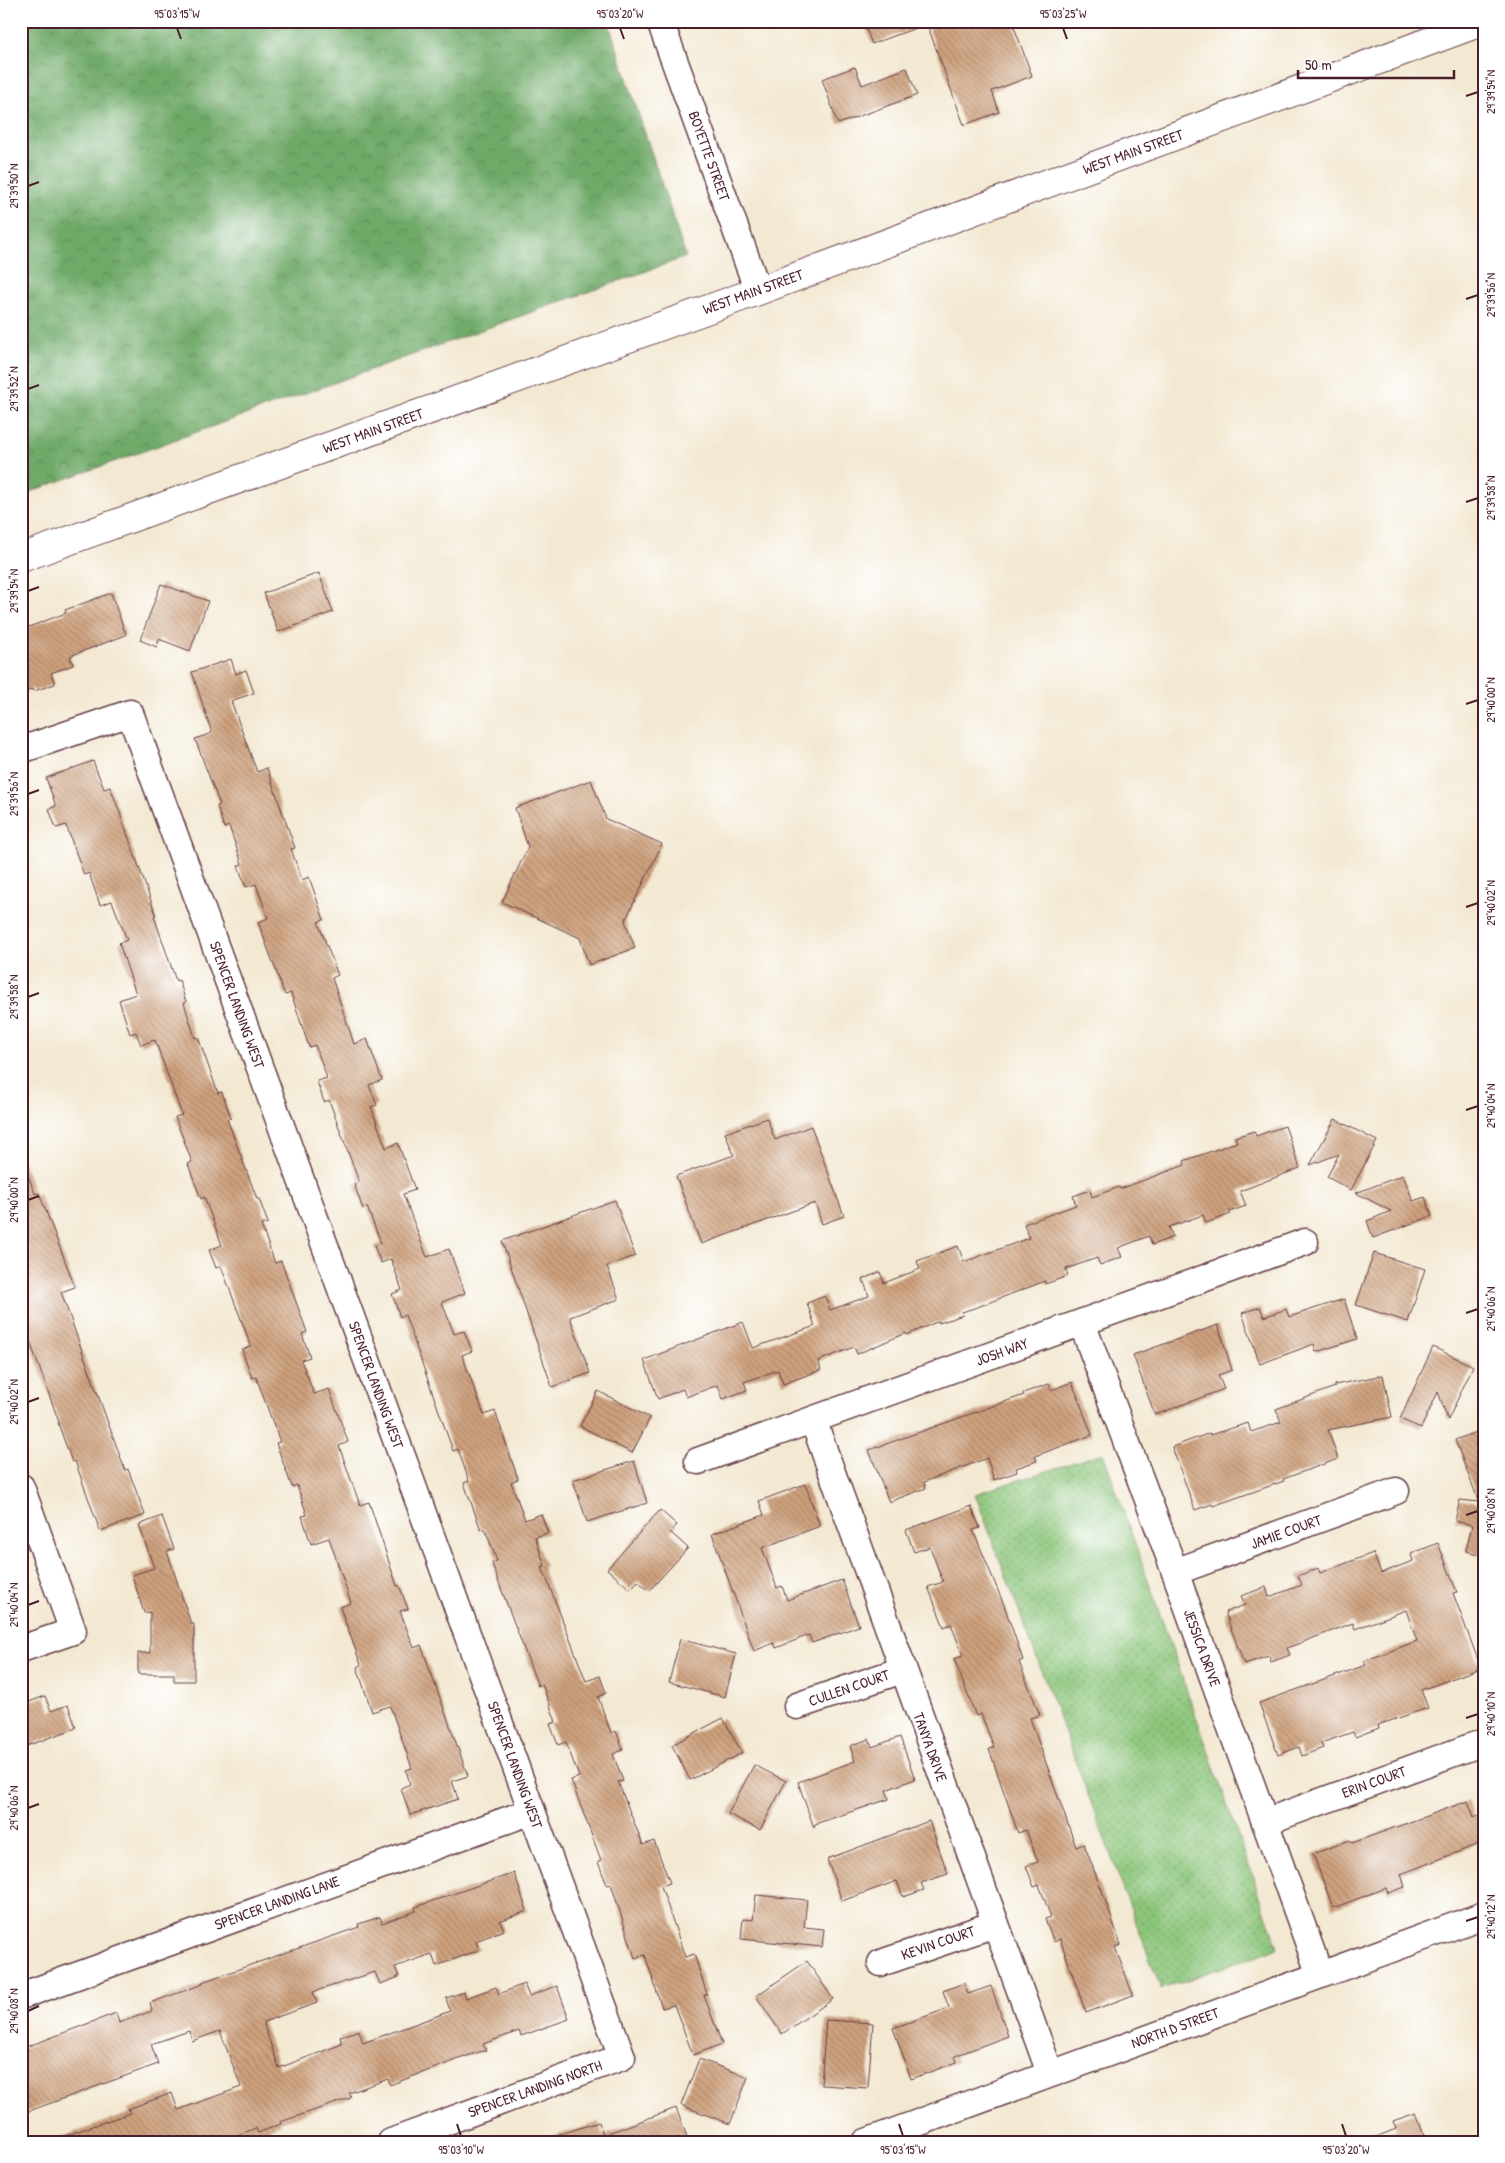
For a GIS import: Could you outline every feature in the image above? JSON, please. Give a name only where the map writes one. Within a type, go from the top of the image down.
[{"type":"main road","name":"WEST MAIN STREET","points":[[21,558],[758,291],[1484,21]]},
{"type":"street","name":"BOYETTE STREET","points":[[660,21],[758,291]]},
{"type":"street","name":"SPENCER LANDING WEST","points":[[21,750],[130,713],[622,2057]]},
{"type":"street","name":"JOSH WAY","points":[[698,1461],[1305,1242]]},
{"type":"street","name":"JESSICA DRIVE","points":[[1082,1323],[1175,1572],[1320,1975]]},
{"type":"street","name":"TANYA DRIVE","points":[[813,1420],[902,1670],[1050,2073]]},
{"type":"street","points":[[21,1487],[73,1631],[21,1649]]},
{"type":"street","name":"JAMIE COURT","points":[[1175,1572],[1396,1491]]},
{"type":"street","name":"CULLEN COURT","points":[[797,1706],[902,1670]]},
{"type":"street","name":"ERIN COURT","points":[[1265,1822],[1484,1742]]},
{"type":"street","name":"SPENCER LANDING LANE","points":[[21,1996],[532,1811]]},
{"type":"street","name":"NORTH D STREET","points":[[866,2142],[1484,1915]]},
{"type":"street","name":"KEVIN COURT","points":[[882,1963],[995,1924]]},
{"type":"street","name":"SPENCER LANDING NORTH","points":[[391,2142],[622,2057]]},
{"type":"green space","points":[[21,21],[608,21],[686,257],[21,495]]},
{"type":"green space","points":[[1103,1453],[1278,1948],[1161,1989],[975,1494]]},
{"type":"building","points":[[863,21],[1012,21],[1032,76],[992,91],[999,112],[964,125],[927,24],[872,44]]},
{"type":"building","points":[[855,67],[862,85],[907,68],[917,95],[838,124],[822,79]]},
{"type":"building","points":[[319,573],[333,612],[278,632],[264,593]]},
{"type":"building","points":[[161,584],[208,601],[190,651],[159,639],[157,647],[140,640]]},
{"type":"building","points":[[111,593],[126,635],[70,656],[73,665],[51,673],[55,684],[21,693],[21,630],[66,613],[65,610]]},
{"type":"building","points":[[231,659],[236,674],[246,670],[254,693],[231,701],[257,772],[267,768],[295,848],[291,849],[302,880],[309,877],[324,920],[318,922],[338,975],[332,978],[354,1044],[367,1039],[382,1080],[369,1085],[377,1105],[371,1107],[386,1148],[398,1143],[415,1190],[403,1194],[427,1257],[449,1249],[465,1293],[442,1302],[454,1334],[464,1331],[472,1351],[462,1355],[484,1415],[495,1411],[518,1479],[511,1482],[525,1520],[541,1514],[548,1533],[535,1537],[545,1566],[542,1567],[586,1681],[600,1676],[606,1693],[598,1697],[611,1733],[616,1731],[623,1750],[613,1754],[623,1781],[618,1782],[643,1845],[654,1841],[670,1883],[661,1886],[685,1957],[694,1954],[707,1994],[704,1995],[722,2044],[693,2055],[674,2005],[662,2008],[645,1955],[635,1958],[611,1884],[607,1885],[598,1862],[601,1860],[571,1780],[579,1777],[566,1742],[558,1745],[550,1724],[556,1722],[542,1684],[538,1686],[499,1583],[492,1563],[497,1561],[485,1529],[481,1530],[464,1483],[469,1481],[458,1449],[453,1451],[405,1315],[400,1317],[392,1294],[402,1290],[391,1259],[381,1263],[374,1246],[381,1243],[367,1207],[363,1209],[354,1184],[359,1182],[329,1100],[324,1102],[317,1081],[327,1078],[315,1045],[309,1047],[291,993],[285,995],[258,922],[268,918],[256,884],[246,887],[238,866],[242,864],[229,826],[224,828],[217,806],[220,805],[195,739],[212,733],[192,672]]},
{"type":"building","points":[[93,761],[104,789],[110,787],[117,805],[156,915],[154,916],[176,981],[179,980],[195,1038],[198,1037],[218,1093],[222,1092],[231,1118],[227,1119],[268,1223],[261,1225],[275,1263],[281,1261],[307,1332],[302,1334],[310,1357],[301,1360],[314,1394],[329,1389],[348,1442],[339,1446],[360,1505],[369,1502],[397,1586],[399,1585],[408,1609],[400,1611],[414,1648],[421,1645],[468,1776],[452,1781],[458,1799],[410,1815],[401,1788],[410,1784],[406,1770],[412,1768],[390,1706],[372,1712],[357,1667],[361,1665],[340,1607],[351,1603],[329,1538],[311,1544],[302,1516],[307,1515],[297,1485],[292,1487],[276,1443],[280,1442],[256,1377],[252,1378],[242,1350],[251,1346],[221,1266],[216,1268],[209,1250],[222,1245],[204,1197],[201,1199],[188,1164],[192,1162],[175,1117],[182,1115],[155,1040],[141,1045],[136,1032],[130,1034],[119,1000],[136,994],[119,943],[127,940],[112,901],[100,905],[89,873],[84,875],[66,825],[56,828],[49,809],[56,806],[46,778]]},
{"type":"building","points":[[591,780],[606,819],[662,844],[625,921],[635,948],[589,965],[580,938],[502,902],[528,847],[515,808]]},
{"type":"building","points":[[767,1118],[775,1140],[811,1126],[844,1216],[822,1224],[815,1203],[701,1244],[676,1176],[734,1155],[725,1133]]},
{"type":"building","points":[[1335,1119],[1377,1141],[1351,1190],[1327,1177],[1339,1154],[1310,1165]]},
{"type":"building","points":[[1285,1126],[1300,1168],[1240,1191],[1246,1206],[1229,1212],[1231,1214],[1206,1223],[1203,1215],[1169,1227],[1173,1237],[1152,1245],[1149,1236],[1118,1248],[1122,1257],[1100,1265],[1097,1258],[1066,1269],[1068,1276],[1045,1284],[1045,1281],[962,1312],[963,1315],[939,1323],[939,1321],[907,1335],[906,1333],[857,1354],[854,1347],[818,1361],[821,1370],[783,1384],[778,1370],[744,1382],[747,1390],[723,1399],[718,1385],[686,1397],[683,1389],[658,1399],[644,1360],[743,1322],[753,1348],[815,1326],[807,1303],[825,1296],[830,1310],[869,1296],[863,1279],[880,1272],[884,1283],[920,1269],[917,1261],[958,1246],[964,1262],[1029,1238],[1024,1224],[1076,1205],[1073,1196],[1090,1190],[1092,1197],[1119,1187],[1120,1189],[1185,1165],[1184,1161],[1237,1142],[1235,1137],[1254,1131],[1256,1136]]},
{"type":"building","points":[[23,1162],[35,1194],[39,1193],[75,1287],[61,1292],[125,1470],[128,1469],[145,1515],[100,1531],[75,1461],[72,1462],[21,1317],[21,1163]]},
{"type":"building","points":[[1403,1175],[1413,1201],[1425,1197],[1432,1216],[1373,1238],[1367,1221],[1391,1211],[1356,1193]]},
{"type":"building","points":[[615,1200],[635,1256],[607,1266],[619,1299],[570,1317],[590,1373],[552,1387],[502,1241]]},
{"type":"building","points":[[1374,1253],[1425,1269],[1408,1322],[1356,1305]]},
{"type":"building","points":[[1344,1299],[1357,1339],[1316,1352],[1314,1344],[1260,1364],[1242,1313],[1260,1307],[1264,1317],[1286,1309],[1289,1317]]},
{"type":"building","points":[[1218,1325],[1232,1370],[1218,1375],[1224,1389],[1155,1415],[1133,1355]]},
{"type":"building","points":[[1433,1347],[1473,1366],[1448,1420],[1438,1392],[1421,1428],[1400,1419]]},
{"type":"building","points":[[1383,1375],[1392,1417],[1328,1430],[1338,1459],[1283,1479],[1284,1481],[1213,1506],[1212,1504],[1195,1510],[1172,1447],[1210,1433],[1210,1435],[1248,1423],[1251,1432],[1281,1422],[1276,1409],[1335,1387],[1335,1385]]},
{"type":"building","points":[[1072,1382],[1092,1435],[1035,1456],[1037,1461],[1016,1468],[1017,1472],[994,1480],[987,1458],[924,1482],[926,1488],[889,1502],[869,1450],[1024,1395],[1023,1393],[1049,1384],[1051,1390]]},
{"type":"building","points":[[598,1391],[650,1418],[632,1453],[580,1426]]},
{"type":"building","points":[[1484,1429],[1484,1555],[1466,1551],[1472,1525],[1455,1521],[1460,1500],[1479,1502],[1455,1440]]},
{"type":"building","points":[[634,1461],[647,1503],[587,1522],[573,1480]]},
{"type":"building","points":[[805,1484],[820,1526],[762,1548],[777,1588],[782,1586],[787,1600],[842,1580],[859,1626],[812,1643],[809,1635],[776,1648],[774,1643],[754,1651],[712,1534],[764,1515],[759,1501]]},
{"type":"building","points":[[971,1506],[980,1528],[973,1530],[1004,1605],[1023,1660],[1019,1662],[1040,1715],[1030,1718],[1076,1847],[1084,1844],[1102,1891],[1121,1945],[1115,1947],[1133,1995],[1086,2013],[1060,1939],[1054,1942],[1045,1919],[1051,1917],[1039,1885],[1034,1887],[1026,1866],[1038,1862],[1026,1830],[1018,1833],[989,1749],[994,1747],[981,1714],[976,1716],[954,1659],[963,1656],[951,1624],[944,1627],[928,1587],[943,1582],[930,1547],[914,1552],[906,1530]]},
{"type":"building","points":[[660,1510],[677,1525],[670,1532],[688,1548],[649,1591],[638,1581],[630,1589],[607,1569]]},
{"type":"building","points":[[162,1516],[174,1549],[167,1551],[191,1624],[194,1624],[194,1681],[174,1681],[174,1674],[138,1674],[138,1653],[150,1653],[150,1612],[144,1613],[132,1575],[154,1568],[139,1525]]},
{"type":"building","points":[[1438,1543],[1457,1592],[1453,1593],[1481,1668],[1421,1690],[1428,1708],[1378,1725],[1379,1728],[1355,1737],[1353,1732],[1321,1743],[1323,1748],[1302,1756],[1299,1747],[1278,1755],[1259,1703],[1366,1665],[1364,1661],[1417,1641],[1406,1610],[1355,1629],[1353,1623],[1287,1648],[1290,1655],[1271,1662],[1269,1656],[1244,1664],[1225,1612],[1245,1605],[1241,1596],[1266,1587],[1269,1597],[1302,1585],[1298,1576],[1318,1568],[1320,1573],[1373,1553],[1381,1573],[1413,1561],[1411,1554]]},
{"type":"building","points":[[680,1639],[736,1654],[725,1697],[669,1682]]},
{"type":"building","points":[[45,1696],[51,1711],[68,1705],[76,1728],[21,1748],[21,1705]]},
{"type":"building","points":[[723,1718],[742,1753],[690,1780],[672,1745]]},
{"type":"building","points":[[900,1737],[915,1779],[886,1790],[889,1799],[815,1824],[814,1828],[798,1782],[855,1761],[850,1746],[869,1739],[872,1747]]},
{"type":"building","points":[[754,1765],[786,1781],[760,1830],[728,1814]]},
{"type":"building","points":[[1468,1801],[1474,1817],[1484,1813],[1484,1842],[1401,1874],[1405,1887],[1388,1893],[1386,1888],[1333,1908],[1313,1854],[1350,1840],[1352,1843]]},
{"type":"building","points":[[929,1821],[948,1874],[921,1883],[924,1890],[903,1897],[897,1881],[842,1901],[827,1859]]},
{"type":"building","points":[[514,1873],[527,1911],[500,1921],[504,1930],[476,1941],[479,1950],[436,1966],[432,1954],[395,1967],[399,1977],[380,1984],[375,1972],[313,1992],[317,2003],[263,2022],[279,2068],[342,2044],[340,2037],[359,2030],[363,2043],[450,2011],[446,1998],[464,1992],[466,1998],[496,1987],[499,1994],[524,1984],[529,1996],[557,1986],[569,2019],[521,2036],[519,2031],[483,2044],[486,2050],[390,2085],[388,2079],[349,2093],[351,2098],[280,2122],[281,2124],[258,2133],[256,2128],[220,2142],[56,2142],[56,2139],[130,2113],[128,2109],[172,2093],[178,2110],[241,2087],[220,2031],[192,2041],[189,2031],[151,2044],[158,2064],[21,2114],[21,2049],[116,2013],[119,2023],[152,2011],[150,2003],[203,1984],[202,1982],[359,1927],[358,1924],[380,1917],[382,1923],[416,1911],[415,1907]]},
{"type":"building","points":[[756,1895],[807,1900],[804,1927],[824,1929],[822,1947],[741,1939],[743,1919],[753,1920]]},
{"type":"building","points":[[807,1961],[833,1999],[782,2034],[756,1996]]},
{"type":"building","points":[[964,1983],[968,1994],[991,1986],[1008,2036],[955,2056],[957,2062],[911,2079],[893,2028],[949,2008],[943,1991]]},
{"type":"building","points":[[826,2020],[873,2023],[868,2088],[821,2085]]},
{"type":"building","points":[[699,2059],[748,2077],[730,2124],[681,2105]]},
{"type":"building","points":[[676,2108],[689,2142],[547,2142],[547,2138],[599,2122],[603,2135]]},
{"type":"building","points":[[1416,2113],[1426,2142],[1368,2142],[1368,2140],[1396,2129],[1393,2121]]}]
